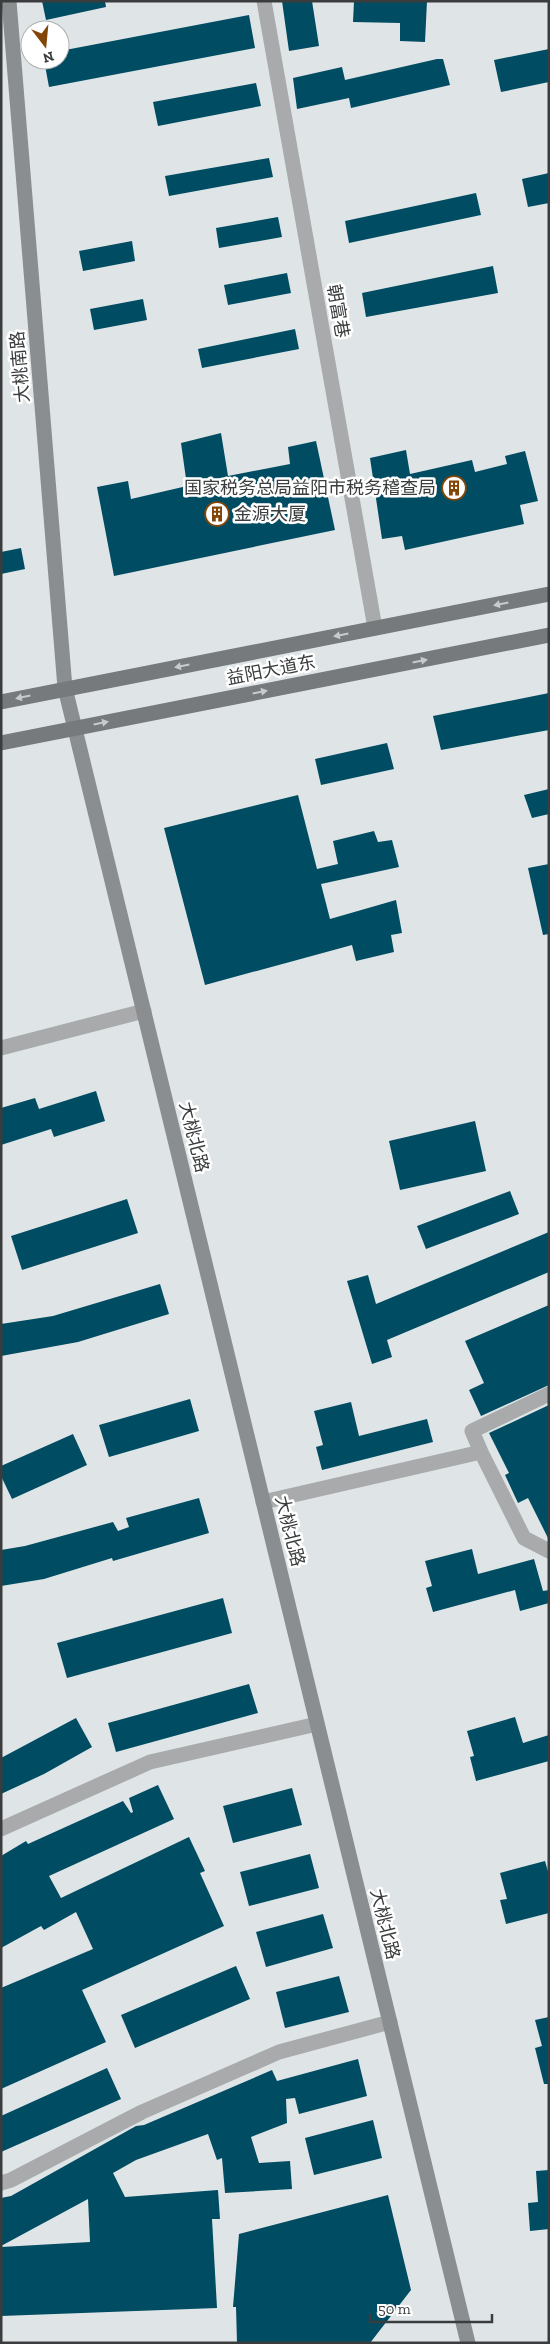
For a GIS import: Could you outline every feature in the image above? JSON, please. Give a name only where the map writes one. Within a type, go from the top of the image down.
[{"type":"main road","points":[[1,702],[549,594]]},
{"type":"main road","name":"益阳大道东","points":[[1,743],[549,636]]},
{"type":"street","name":"大桃南路","points":[[9,1],[65,688],[74,728]]},
{"type":"street","name":"朝富巷","points":[[264,1],[375,628]]},
{"type":"street","name":"大桃北路","points":[[74,728],[468,2343]]},
{"type":"street","points":[[1,1048],[144,1011]]},
{"type":"street","points":[[549,1394],[472,1431],[524,1538],[549,1551]]},
{"type":"street","points":[[263,1502],[481,1452]]},
{"type":"street","points":[[1,1829],[150,1762],[317,1724]]},
{"type":"street","points":[[1,2183],[11,2180],[142,2112],[278,2052],[390,2022]]},
{"type":"building","points":[[42,1],[105,1],[106,7],[46,20]]},
{"type":"building","points":[[282,1],[312,1],[319,46],[289,51]]},
{"type":"building","points":[[354,1],[427,1],[425,42],[400,41],[400,23],[353,22]]},
{"type":"building","points":[[249,15],[255,48],[49,87],[46,70],[70,70],[70,49]]},
{"type":"building","points":[[549,49],[549,82],[501,92],[494,60]]},
{"type":"building","points":[[443,59],[450,85],[351,108],[349,98],[297,109],[293,78],[342,67],[345,80]]},
{"type":"building","points":[[256,83],[261,106],[158,126],[153,102]]},
{"type":"building","points":[[269,158],[273,177],[169,196],[165,176]]},
{"type":"building","points":[[549,173],[549,203],[528,207],[522,179]]},
{"type":"building","points":[[476,193],[481,215],[349,243],[345,221]]},
{"type":"building","points":[[278,217],[282,237],[219,248],[216,228]]},
{"type":"building","points":[[132,241],[135,261],[83,271],[79,251]]},
{"type":"building","points":[[493,266],[498,293],[366,317],[362,293]]},
{"type":"building","points":[[287,273],[291,293],[228,305],[224,285]]},
{"type":"building","points":[[143,299],[147,320],[94,330],[90,309]]},
{"type":"building","points":[[295,329],[299,349],[202,368],[198,349]]},
{"type":"building","name":"金源大厦","points":[[221,433],[228,476],[290,464],[288,447],[316,441],[335,530],[114,576],[97,487],[128,481],[131,499],[187,486],[181,443]]},
{"type":"building","name":"国家税务总局益阳市税务稽查局","points":[[406,450],[410,474],[472,460],[475,472],[507,464],[505,456],[525,451],[538,501],[520,505],[524,524],[405,550],[402,536],[382,539],[370,458]]},
{"type":"building","points":[[21,548],[25,569],[1,574],[1,552]]},
{"type":"building","points":[[549,693],[549,730],[441,750],[433,716]]},
{"type":"building","points":[[387,743],[394,769],[321,785],[315,759]]},
{"type":"building","points":[[549,789],[549,814],[532,818],[524,795]]},
{"type":"building","points":[[298,795],[317,869],[338,864],[333,841],[374,831],[378,842],[392,840],[399,867],[321,884],[330,919],[396,900],[402,933],[391,935],[394,952],[356,961],[352,945],[205,985],[164,828]]},
{"type":"building","points":[[549,864],[549,934],[543,935],[528,868]]},
{"type":"building","points":[[96,1091],[105,1121],[54,1137],[51,1129],[1,1145],[1,1108],[35,1098],[39,1109]]},
{"type":"building","points":[[475,1121],[486,1171],[400,1190],[389,1141]]},
{"type":"building","points":[[510,1191],[519,1214],[426,1249],[417,1226]]},
{"type":"building","points":[[127,1199],[138,1233],[22,1270],[11,1236]]},
{"type":"building","points":[[549,1232],[549,1272],[387,1340],[392,1357],[372,1364],[347,1281],[368,1275],[376,1304]]},
{"type":"building","points":[[160,1284],[169,1314],[78,1342],[1,1356],[1,1324],[53,1316]]},
{"type":"building","points":[[549,1305],[549,1385],[481,1416],[469,1390],[484,1383],[465,1341]]},
{"type":"building","points":[[190,1399],[199,1431],[109,1457],[99,1425]]},
{"type":"building","points":[[351,1402],[359,1436],[427,1419],[433,1442],[322,1470],[316,1447],[323,1445],[314,1411]]},
{"type":"building","points":[[549,1405],[549,1540],[528,1498],[518,1503],[505,1475],[509,1473],[489,1433]]},
{"type":"building","points":[[73,1434],[87,1465],[12,1499],[1,1476],[1,1466]]},
{"type":"building","points":[[199,1498],[209,1533],[113,1561],[112,1558],[44,1579],[1,1586],[1,1550],[25,1546],[113,1522],[118,1531],[129,1527],[126,1518]]},
{"type":"building","points":[[472,1549],[478,1574],[534,1559],[543,1591],[549,1590],[549,1603],[520,1611],[515,1590],[433,1612],[426,1588],[432,1586],[425,1561]]},
{"type":"building","points":[[223,1598],[232,1633],[67,1678],[57,1643]]},
{"type":"building","points":[[249,1684],[258,1713],[116,1752],[108,1723]]},
{"type":"building","points":[[515,1717],[523,1743],[549,1735],[549,1761],[476,1781],[470,1757],[474,1756],[467,1731]]},
{"type":"building","points":[[76,1718],[92,1747],[44,1774],[1,1794],[1,1758]]},
{"type":"building","points":[[158,1785],[174,1819],[49,1876],[61,1898],[189,1837],[205,1871],[200,1873],[224,1926],[82,1990],[106,2042],[1,2089],[1,1988],[93,1949],[76,1912],[44,1930],[41,1926],[1,1948],[1,1856],[26,1841],[28,1844],[123,1801],[131,1813],[133,1812],[129,1798]]},
{"type":"building","points":[[292,1788],[302,1825],[233,1843],[223,1806]]},
{"type":"building","points":[[310,1854],[319,1888],[249,1906],[240,1872]]},
{"type":"building","points":[[545,1861],[549,1875],[549,1913],[506,1924],[500,1900],[507,1899],[500,1873]]},
{"type":"building","points":[[323,1914],[333,1948],[266,1967],[256,1932]]},
{"type":"building","points":[[236,1966],[250,1999],[135,2048],[121,2015]]},
{"type":"building","points":[[339,1976],[349,2012],[285,2028],[276,1992]]},
{"type":"building","points":[[549,2017],[549,2084],[544,2084],[535,2048],[542,2046],[535,2020]]},
{"type":"building","points":[[358,2059],[367,2096],[299,2114],[295,2098],[286,2099],[287,2123],[251,2137],[259,2163],[290,2161],[292,2189],[225,2193],[222,2158],[217,2160],[208,2134],[136,2160],[113,2173],[125,2197],[218,2190],[220,2219],[212,2219],[217,2308],[1,2316],[1,2247],[90,2242],[88,2199],[1,2246],[1,2198],[11,2196],[136,2126],[144,2125],[272,2070],[277,2081]]},
{"type":"building","points":[[107,2068],[121,2099],[1,2152],[1,2116]]},
{"type":"building","points":[[373,2120],[382,2158],[314,2175],[305,2138]]},
{"type":"building","points":[[549,2170],[549,2229],[530,2231],[528,2203],[538,2202],[536,2171]]},
{"type":"building","points":[[388,2195],[411,2290],[370,2343],[237,2343],[236,2307],[233,2307],[239,2234]]},
{"type":"place","name":"国家税务总局益阳市税务稽查局","points":[[454,488]]},
{"type":"place","name":"金源大厦","points":[[217,514]]}]
